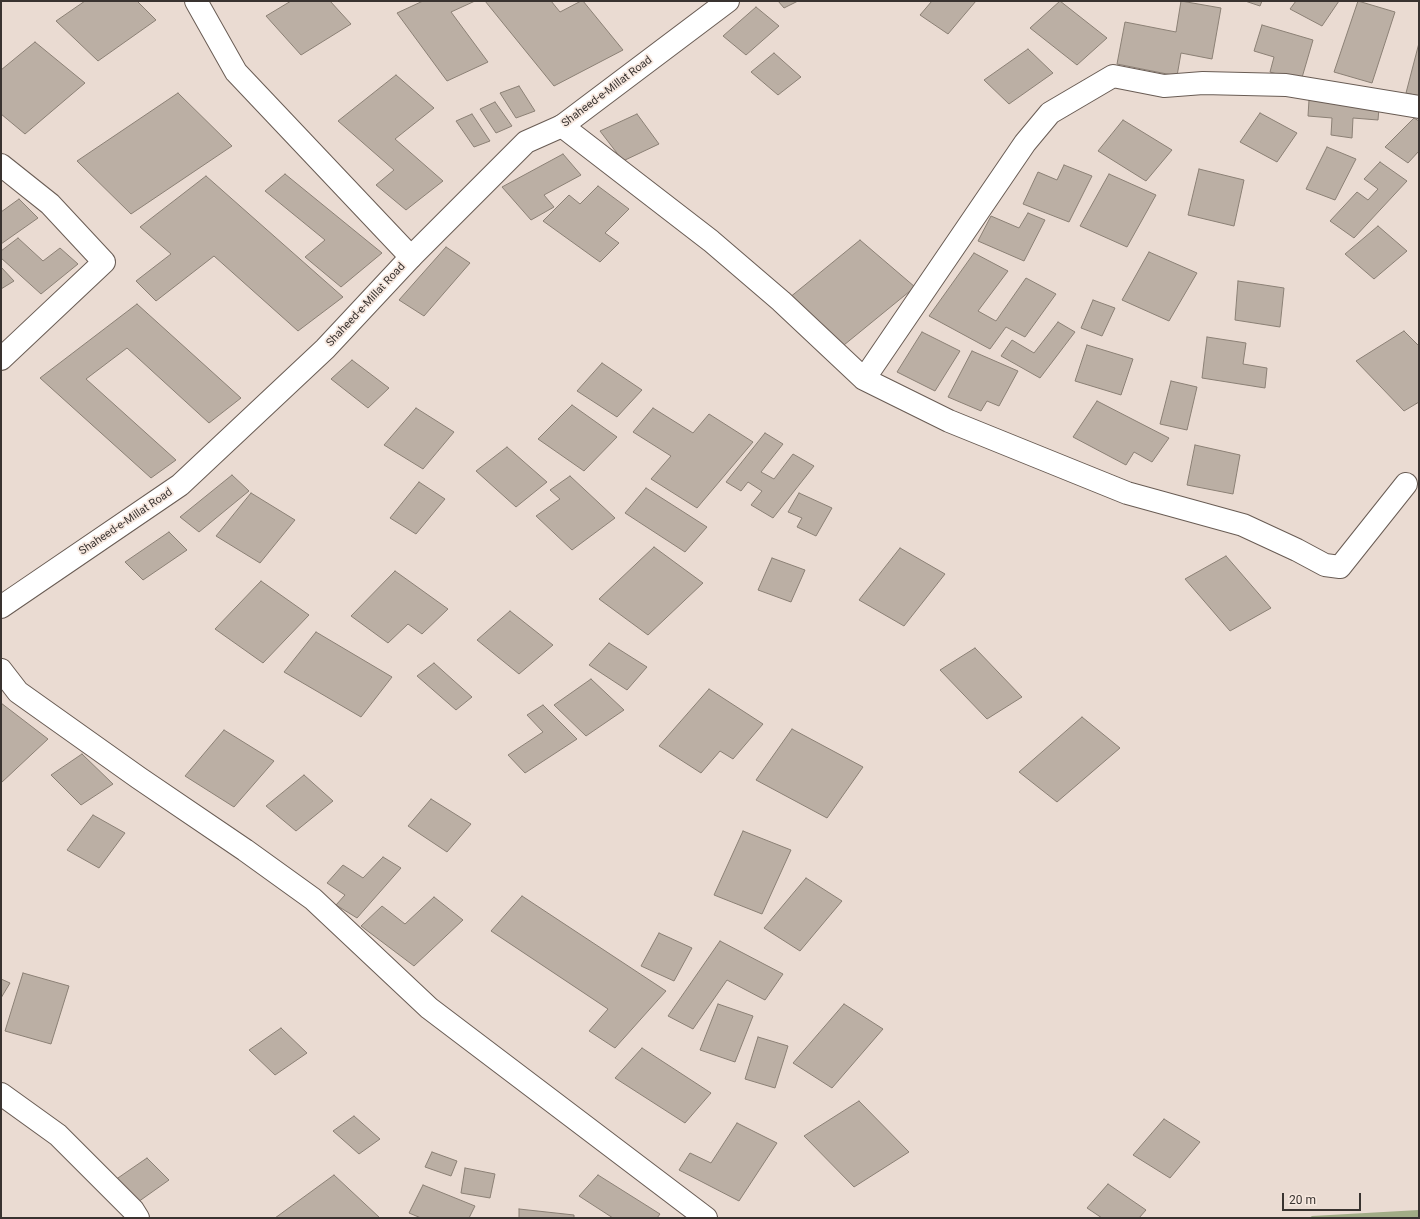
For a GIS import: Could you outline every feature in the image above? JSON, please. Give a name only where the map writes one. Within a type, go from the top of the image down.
[{"type":"street","points":[[196,1],[236,72],[411,257]]},
{"type":"street","name":"Shaheed-e-Millat Road","points":[[1,606],[180,485],[325,349],[411,257],[526,142],[562,126],[728,1]]},
{"type":"street","points":[[864,379],[1025,143],[1050,113],[1113,76],[1164,86],[1203,83],[1286,85],[1419,107]]},
{"type":"street","points":[[562,126],[728,256],[782,301],[864,379],[957,424],[1127,493],[1243,526],[1297,550],[1325,565],[1340,567],[1406,484]]},
{"type":"street","points":[[1,165],[50,204],[104,262],[1,359]]},
{"type":"street","points":[[1,670],[18,692],[313,899],[429,1008],[706,1218]]},
{"type":"street","points":[[1,1094],[58,1136],[133,1210],[138,1218]]},
{"type":"green space","points":[[1419,1210],[1419,1218],[1309,1218],[1312,1216]]},
{"type":"building","points":[[85,1],[137,1],[156,20],[98,61],[56,21]]},
{"type":"building","points":[[291,1],[330,1],[351,24],[301,55],[266,16]]},
{"type":"building","points":[[423,1],[475,1],[451,12],[488,62],[447,81],[397,13]]},
{"type":"building","points":[[485,1],[551,1],[560,12],[583,1],[623,50],[554,86]]},
{"type":"building","points":[[778,1],[798,1],[784,8]]},
{"type":"building","points":[[932,1],[976,1],[948,34],[920,15]]},
{"type":"building","points":[[1060,1],[1107,38],[1077,65],[1030,28]]},
{"type":"building","points":[[1181,1],[1221,8],[1212,59],[1181,53],[1177,76],[1117,64],[1125,22],[1176,32]]},
{"type":"building","points":[[1245,1],[1262,1],[1260,6]]},
{"type":"building","points":[[1296,1],[1339,1],[1322,26],[1290,9]]},
{"type":"building","points":[[1358,1],[1395,12],[1372,83],[1334,72]]},
{"type":"building","points":[[756,7],[779,26],[746,55],[723,36]]},
{"type":"building","points":[[1262,25],[1313,40],[1301,81],[1270,72],[1274,57],[1254,51]]},
{"type":"building","points":[[35,42],[85,83],[25,134],[1,114],[1,70]]},
{"type":"building","points":[[1419,43],[1419,96],[1406,93]]},
{"type":"building","points":[[1028,49],[1053,73],[1009,104],[984,80]]},
{"type":"building","points":[[774,53],[801,77],[778,95],[751,72]]},
{"type":"building","points":[[396,75],[434,108],[395,139],[443,181],[406,210],[376,185],[394,170],[338,121]]},
{"type":"building","points":[[519,86],[535,111],[516,118],[500,93]]},
{"type":"building","points":[[178,93],[232,146],[131,214],[77,161]]},
{"type":"building","points":[[1309,100],[1379,108],[1378,120],[1353,118],[1352,138],[1331,135],[1332,118],[1308,116]]},
{"type":"building","points":[[495,102],[512,126],[496,133],[480,109]]},
{"type":"building","points":[[1260,113],[1297,133],[1277,162],[1240,142]]},
{"type":"building","points":[[472,114],[490,141],[474,147],[456,121]]},
{"type":"building","points":[[637,114],[659,144],[623,161],[600,131]]},
{"type":"building","points":[[1414,118],[1419,121],[1419,151],[1408,163],[1385,147]]},
{"type":"building","points":[[1123,120],[1172,150],[1146,181],[1098,151]]},
{"type":"building","points":[[1327,147],[1356,159],[1335,200],[1306,189]]},
{"type":"building","points":[[563,154],[581,175],[544,195],[554,207],[531,220],[502,187]]},
{"type":"building","points":[[1380,162],[1407,181],[1354,238],[1330,221],[1357,192],[1368,200],[1378,189],[1364,179]]},
{"type":"building","points":[[1064,165],[1092,176],[1069,222],[1023,204],[1038,172],[1057,180]]},
{"type":"building","points":[[1199,169],[1244,180],[1234,226],[1188,215]]},
{"type":"building","points":[[285,174],[382,253],[341,287],[305,257],[325,240],[265,191]]},
{"type":"building","points":[[1109,174],[1156,195],[1127,247],[1080,226]]},
{"type":"building","points":[[206,176],[343,297],[298,331],[214,256],[156,301],[136,281],[171,254],[140,227]]},
{"type":"building","points":[[598,186],[629,209],[605,233],[619,243],[600,262],[543,221],[569,195],[580,204]]},
{"type":"building","points":[[19,199],[38,218],[1,244],[1,212]]},
{"type":"building","points":[[1028,213],[1045,220],[1024,261],[978,241],[991,216],[1019,228]]},
{"type":"building","points":[[1378,226],[1407,251],[1374,279],[1345,254]]},
{"type":"building","points":[[18,238],[43,261],[60,248],[78,264],[41,294],[1,258],[1,251]]},
{"type":"building","points":[[860,240],[915,287],[844,345],[789,298]]},
{"type":"building","points":[[446,247],[470,263],[424,316],[399,300]]},
{"type":"building","points":[[1149,252],[1197,273],[1169,321],[1122,300]]},
{"type":"building","points":[[974,253],[1008,271],[978,311],[996,321],[1026,278],[1056,294],[1025,337],[1006,327],[990,349],[929,316]]},
{"type":"building","points":[[1,267],[14,281],[1,289]]},
{"type":"building","points":[[1238,281],[1284,288],[1280,327],[1235,320]]},
{"type":"building","points":[[1093,300],[1115,308],[1102,336],[1081,328]]},
{"type":"building","points":[[137,304],[241,398],[209,423],[127,348],[86,379],[176,460],[151,478],[40,378]]},
{"type":"building","points":[[1058,322],[1075,332],[1040,378],[1001,356],[1012,340],[1034,353]]},
{"type":"building","points":[[1404,331],[1419,346],[1419,402],[1404,411],[1356,361]]},
{"type":"building","points":[[922,332],[960,351],[935,391],[897,372]]},
{"type":"building","points":[[1207,337],[1246,343],[1243,364],[1267,368],[1265,388],[1202,378]]},
{"type":"building","points":[[1087,345],[1133,359],[1121,395],[1075,381]]},
{"type":"building","points":[[972,351],[1018,371],[999,406],[987,401],[981,411],[948,397]]},
{"type":"building","points":[[352,360],[389,388],[368,408],[331,379]]},
{"type":"building","points":[[602,363],[642,390],[617,417],[577,391]]},
{"type":"building","points":[[1171,381],[1197,387],[1187,430],[1160,424]]},
{"type":"building","points":[[1097,401],[1169,438],[1152,462],[1134,452],[1126,465],[1073,437]]},
{"type":"building","points":[[572,405],[617,437],[584,471],[538,439]]},
{"type":"building","points":[[416,408],[454,432],[423,469],[384,445]]},
{"type":"building","points":[[653,408],[693,433],[709,414],[753,442],[697,508],[651,479],[671,456],[633,432]]},
{"type":"building","points":[[765,433],[783,444],[761,472],[774,479],[793,454],[814,466],[773,518],[751,505],[762,491],[748,482],[741,491],[726,482]]},
{"type":"building","points":[[1195,445],[1240,455],[1233,494],[1187,485]]},
{"type":"building","points":[[507,447],[547,482],[516,507],[476,471]]},
{"type":"building","points":[[232,475],[249,491],[199,532],[180,517]]},
{"type":"building","points":[[570,476],[615,518],[572,550],[536,516],[560,499],[550,490]]},
{"type":"building","points":[[419,482],[445,499],[416,534],[390,518]]},
{"type":"building","points":[[646,488],[707,527],[685,552],[625,513]]},
{"type":"building","points":[[251,493],[295,520],[260,563],[216,536]]},
{"type":"building","points":[[799,493],[832,508],[816,536],[797,527],[802,518],[788,512]]},
{"type":"building","points":[[169,532],[187,550],[143,580],[125,562]]},
{"type":"building","points":[[654,547],[703,583],[648,635],[599,599]]},
{"type":"building","points":[[900,548],[945,574],[904,626],[859,600]]},
{"type":"building","points":[[1226,556],[1271,608],[1230,631],[1185,579]]},
{"type":"building","points":[[772,558],[805,570],[791,602],[758,590]]},
{"type":"building","points":[[395,571],[448,609],[422,634],[408,624],[388,643],[351,616]]},
{"type":"building","points":[[261,581],[309,615],[263,663],[215,629]]},
{"type":"building","points":[[510,611],[553,645],[519,674],[477,640]]},
{"type":"building","points":[[316,632],[392,677],[361,717],[284,672]]},
{"type":"building","points":[[609,643],[647,667],[627,690],[589,665]]},
{"type":"building","points":[[975,648],[1022,697],[987,719],[940,670]]},
{"type":"building","points":[[434,663],[472,697],[456,710],[417,676]]},
{"type":"building","points":[[591,679],[624,710],[586,736],[554,705]]},
{"type":"building","points":[[709,689],[763,724],[733,759],[720,751],[701,773],[659,746]]},
{"type":"building","points":[[1,703],[48,739],[1,783]]},
{"type":"building","points":[[543,705],[577,739],[525,773],[508,755],[543,732],[527,715]]},
{"type":"building","points":[[1082,717],[1120,748],[1057,802],[1019,772]]},
{"type":"building","points":[[792,729],[863,767],[827,818],[756,780]]},
{"type":"building","points":[[224,730],[274,761],[234,807],[185,776]]},
{"type":"building","points":[[82,754],[113,784],[81,805],[51,775]]},
{"type":"building","points":[[304,775],[333,801],[296,831],[266,806]]},
{"type":"building","points":[[431,799],[471,824],[447,852],[408,826]]},
{"type":"building","points":[[93,815],[125,833],[99,868],[67,850]]},
{"type":"building","points":[[743,831],[791,850],[762,914],[714,895]]},
{"type":"building","points":[[383,857],[401,868],[357,918],[336,905],[345,895],[327,883],[343,865],[363,878]]},
{"type":"building","points":[[806,878],[842,901],[800,951],[764,928]]},
{"type":"building","points":[[522,896],[666,991],[615,1048],[589,1031],[608,1009],[491,931]]},
{"type":"building","points":[[434,897],[463,920],[414,966],[361,926],[382,906],[405,924]]},
{"type":"building","points":[[659,933],[692,948],[674,981],[641,966]]},
{"type":"building","points":[[720,941],[783,974],[765,1000],[727,980],[693,1029],[668,1016]]},
{"type":"building","points":[[23,973],[69,986],[51,1044],[5,1031]]},
{"type":"building","points":[[1,979],[10,983],[1,998]]},
{"type":"building","points":[[718,1004],[753,1016],[735,1062],[700,1050]]},
{"type":"building","points":[[844,1004],[883,1029],[832,1088],[793,1063]]},
{"type":"building","points":[[281,1028],[307,1053],[275,1075],[249,1050]]},
{"type":"building","points":[[758,1037],[788,1046],[775,1088],[745,1079]]},
{"type":"building","points":[[642,1048],[711,1093],[685,1123],[615,1078]]},
{"type":"building","points":[[859,1101],[909,1152],[854,1187],[804,1136]]},
{"type":"building","points":[[354,1116],[380,1139],[359,1154],[333,1131]]},
{"type":"building","points":[[1164,1119],[1200,1142],[1170,1178],[1133,1155]]},
{"type":"building","points":[[737,1123],[777,1143],[739,1201],[679,1170],[690,1153],[711,1163]]},
{"type":"building","points":[[432,1152],[457,1161],[451,1176],[425,1167]]},
{"type":"building","points":[[147,1158],[169,1180],[138,1202],[115,1180]]},
{"type":"building","points":[[465,1168],[495,1174],[490,1198],[461,1193]]},
{"type":"building","points":[[334,1175],[380,1218],[275,1218]]},
{"type":"building","points":[[598,1175],[660,1214],[657,1218],[613,1218],[579,1196]]},
{"type":"building","points":[[1108,1184],[1146,1210],[1139,1218],[1102,1218],[1087,1208]]},
{"type":"building","points":[[423,1185],[475,1206],[469,1218],[421,1218],[409,1213]]},
{"type":"building","points":[[519,1209],[574,1215],[574,1218],[519,1218]]}]
